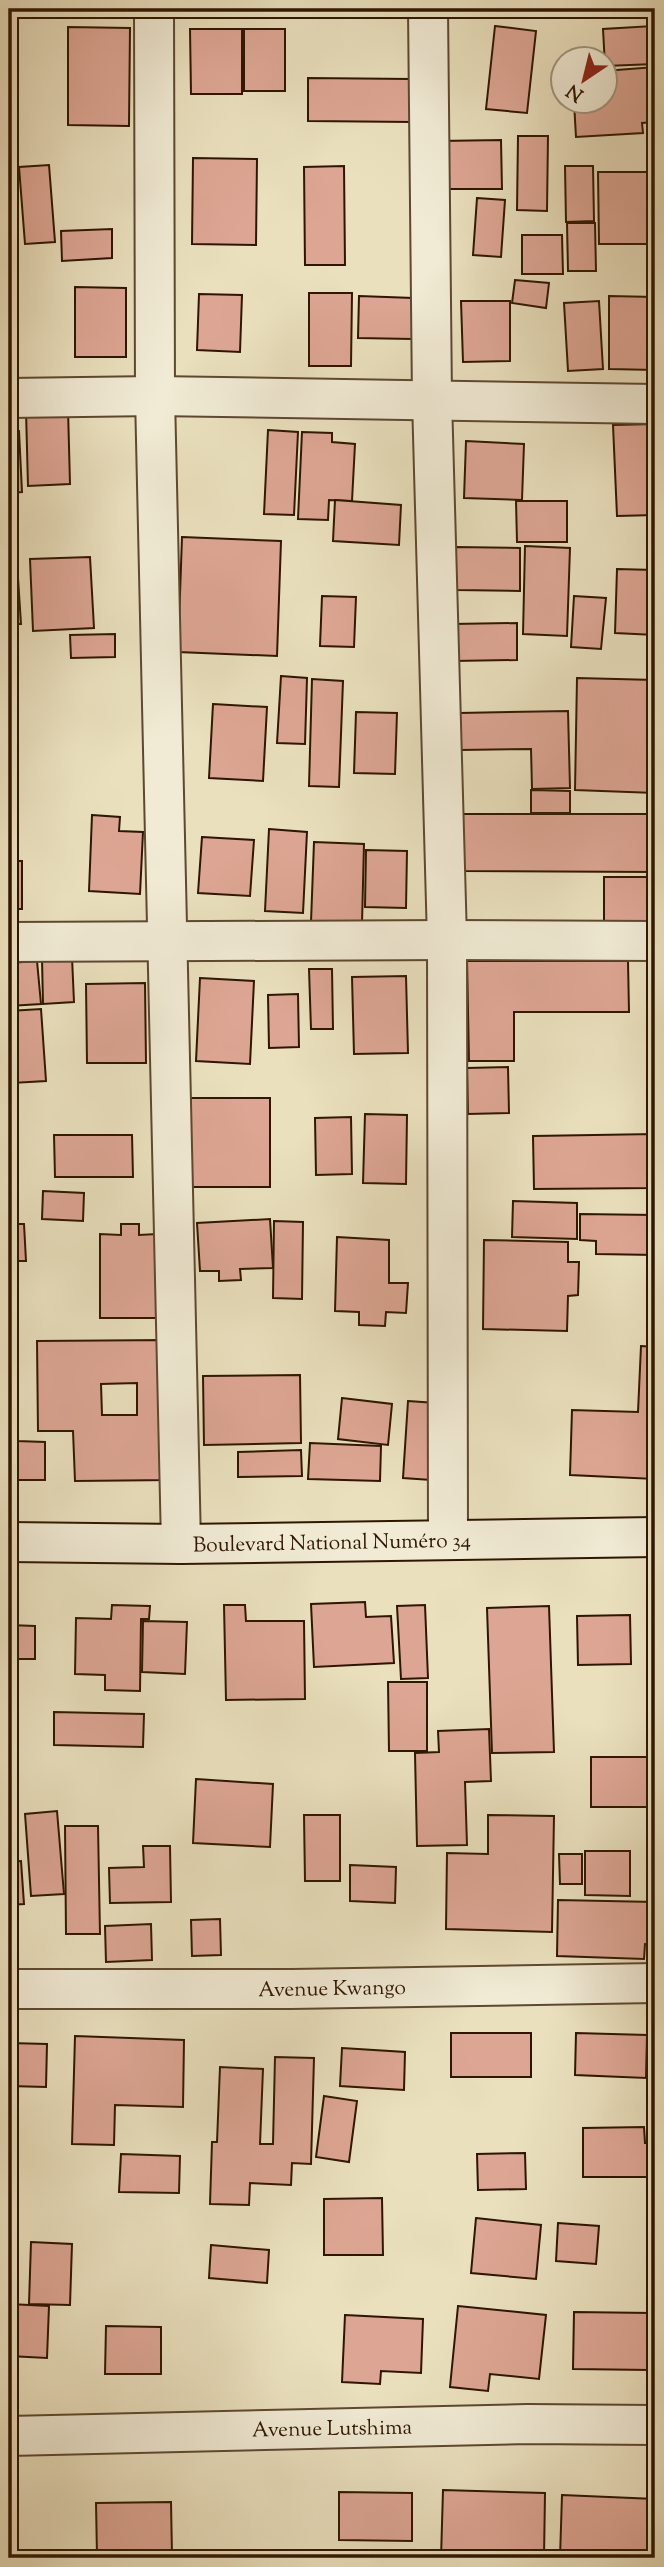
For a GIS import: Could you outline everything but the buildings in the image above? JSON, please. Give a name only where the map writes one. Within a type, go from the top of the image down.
[{"type":"street","points":[[154,9],[155,396],[181,1544]]},
{"type":"street","points":[[428,9],[432,399],[447,940],[448,1540]]},
{"type":"street","points":[[9,398],[155,396],[655,404]]},
{"type":"street","points":[[9,942],[655,941]]},
{"type":"street","name":"Boulevard National Numéro 34","points":[[9,1542],[181,1544],[655,1537]]},
{"type":"street","name":"Avenue Kwango","points":[[9,1989],[290,1989],[655,1983]]},
{"type":"street","name":"Avenue Lutshima","points":[[9,2436],[527,2424],[655,2424]]}]
